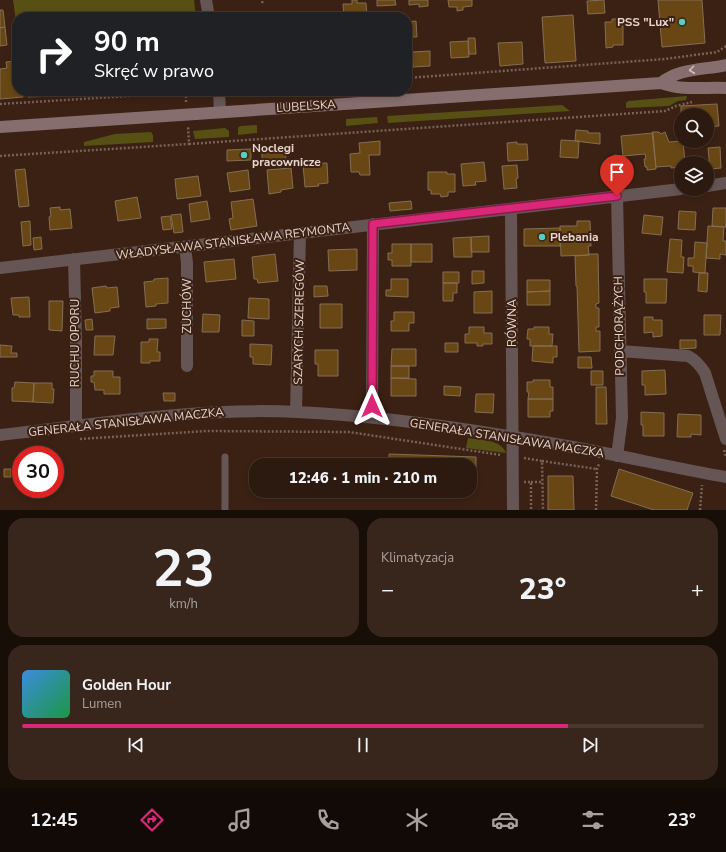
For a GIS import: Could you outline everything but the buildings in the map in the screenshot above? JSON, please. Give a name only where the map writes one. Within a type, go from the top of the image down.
[{"type":"street","points":[[206,0],[208,12]]},
{"type":"street","name":"LUBELSKA","points":[[0,127],[661,82],[678,73],[726,65]]},
{"type":"street","name":"LUBELSKA","points":[[661,82],[666,85],[680,87],[726,88]]},
{"type":"street","points":[[219,96],[220,112]]},
{"type":"street","points":[[714,185],[726,183]]},
{"type":"street","name":"WŁADYSŁAWA STANISŁAWA REYMONTA","points":[[0,268],[674,190]]},
{"type":"street","name":"PODCHORĄŻYCH","points":[[617,196],[622,418],[617,456]]},
{"type":"street","name":"RÓWNA","points":[[511,209],[513,510]]},
{"type":"street","points":[[372,417],[373,224]]},
{"type":"street","name":"SZARYCH SZEREGÓW","points":[[296,412],[300,233]]},
{"type":"street","name":"ZUCHÓW","points":[[185,247],[187,366]]},
{"type":"street","name":"RUCHU OPORU","points":[[74,259],[76,426]]},
{"type":"street","points":[[620,351],[688,356],[694,359],[704,372],[725,444]]},
{"type":"street","name":"GENERAŁA STANISŁAWA MACZKA","points":[[0,435],[188,414],[296,412],[372,417],[512,437],[726,477]]},
{"type":"lane","points":[[225,457],[225,510]]},
{"type":"path","points":[[412,78],[665,59],[717,52],[726,46]]},
{"type":"path","points":[[0,104],[124,96]]},
{"type":"path","points":[[0,156],[665,111],[676,106],[694,102]]},
{"type":"path","points":[[188,131],[189,144]]},
{"type":"path","points":[[74,440],[207,431],[349,432],[483,453],[597,468]]},
{"type":"path","points":[[725,444],[726,457]]},
{"type":"path","points":[[542,461],[543,510]]},
{"type":"path","points":[[596,510],[597,465],[602,461]]},
{"type":"path","points":[[513,482],[542,482]]},
{"type":"path","points":[[531,482],[531,510]]},
{"type":"path","points":[[700,482],[703,487],[700,510]]},
{"type":"shaded area","points":[[13,0],[194,0],[195,12],[15,12]]},
{"type":"shaded area","points":[[28,96],[57,96],[28,98]]},
{"type":"shaded area","points":[[687,96],[686,100],[678,101],[669,106],[626,108],[626,103],[628,101]]},
{"type":"shaded area","points":[[562,105],[570,111],[388,123],[387,116]]},
{"type":"shaded area","points":[[377,117],[378,123],[346,126],[346,119]]},
{"type":"shaded area","points":[[257,125],[257,133],[238,135],[238,128],[240,126]]},
{"type":"shaded area","points":[[225,128],[229,131],[229,137],[195,139],[193,131]]},
{"type":"shaded area","points":[[151,132],[153,135],[153,142],[84,146],[84,142],[115,134]]},
{"type":"shaded area","points":[[468,438],[490,441],[500,445],[506,453],[466,448]]},
{"type":"place","name":"PSS \"Lux\"","points":[[682,22]]},
{"type":"place","name":"Noclegi pracownicze","points":[[244,155]]},
{"type":"place","name":"Plebania","points":[[542,237]]},
{"type":"route","points":[[372,406],[373,224],[617,196]]}]
